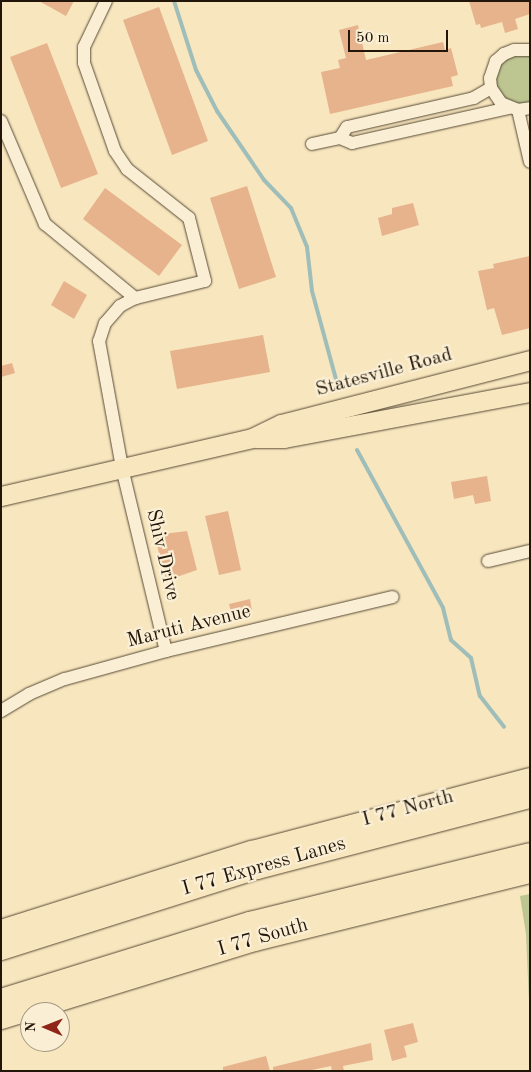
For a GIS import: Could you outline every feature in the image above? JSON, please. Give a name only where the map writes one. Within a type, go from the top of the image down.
[{"type":"highway","name":"I 77 North","points":[[1,931],[271,847],[530,779]]},
{"type":"highway","name":"I 77 Express Lanes","points":[[1,949],[257,868],[530,797]]},
{"type":"highway","points":[[1,1000],[250,923],[530,854]]},
{"type":"highway","name":"I 77 South","points":[[1,1018],[255,940],[530,872]]},
{"type":"main road","name":"Statesville Road","points":[[1,496],[252,438],[290,421],[530,360]]},
{"type":"main road","name":"Statesville Road","points":[[252,438],[284,438],[530,392]]},
{"type":"street","points":[[1,121],[45,224],[134,298],[205,281],[189,218],[127,169],[115,151],[84,63],[84,47],[106,1]]},
{"type":"street","points":[[530,50],[514,50],[496,61],[490,78],[491,88],[495,96],[519,109],[530,162]]},
{"type":"street","points":[[340,138],[347,127],[474,98],[491,88]]},
{"type":"street","points":[[312,144],[340,138],[352,143],[519,109]]},
{"type":"street","name":"Shiv Drive","points":[[134,298],[120,306],[105,322],[99,341],[122,468],[166,651]]},
{"type":"street","points":[[488,561],[530,550]]},
{"type":"street","name":"Maruti Avenue","points":[[1,711],[49,685],[166,651],[392,597]]},
{"type":"green space","points":[[530,50],[530,108],[501,103],[492,69],[496,61]]},
{"type":"green space","points":[[530,894],[530,1024],[526,934],[520,896]]},
{"type":"building","points":[[39,1],[74,1],[66,16]]},
{"type":"building","points":[[469,1],[530,1],[530,14],[515,19],[518,29],[505,33],[502,22],[481,28],[480,24],[476,25]]},
{"type":"building","points":[[159,7],[208,141],[172,155],[123,20]]},
{"type":"building","points":[[358,25],[366,60],[443,42],[445,50],[451,48],[458,75],[451,77],[453,86],[330,114],[321,72],[340,68],[338,60],[346,58],[339,30]]},
{"type":"building","points":[[47,43],[98,174],[61,188],[10,57]]},
{"type":"building","points":[[247,186],[276,277],[239,289],[210,198]]},
{"type":"building","points":[[105,188],[182,245],[159,276],[83,219]]},
{"type":"building","points":[[413,203],[419,225],[382,236],[378,218],[392,214],[392,208]]},
{"type":"building","points":[[530,256],[530,328],[502,335],[494,308],[487,310],[478,271],[494,268],[493,264]]},
{"type":"building","points":[[64,281],[87,295],[74,319],[51,305]]},
{"type":"building","points":[[263,335],[270,372],[177,389],[170,351]]},
{"type":"building","points":[[12,363],[15,373],[1,377],[1,366]]},
{"type":"building","points":[[487,476],[491,501],[475,504],[473,495],[454,499],[451,482]]},
{"type":"building","points":[[228,511],[241,570],[219,575],[205,516]]},
{"type":"building","points":[[187,531],[197,570],[165,581],[155,535]]},
{"type":"building","points":[[250,599],[252,611],[232,616],[229,604]]},
{"type":"building","points":[[413,1023],[418,1042],[404,1046],[407,1057],[392,1061],[384,1030]]},
{"type":"building","points":[[371,1043],[373,1060],[343,1066],[344,1071],[332,1071],[331,1066],[307,1071],[273,1071],[273,1067]]},
{"type":"building","points":[[266,1056],[270,1071],[223,1071],[223,1067]]},
{"type":"waterway","points":[[174,1],[196,70],[217,111],[264,180],[291,208],[307,247],[312,291],[338,387]]},
{"type":"waterway","points":[[357,450],[443,608],[451,640],[471,658],[480,696],[504,727]]}]
